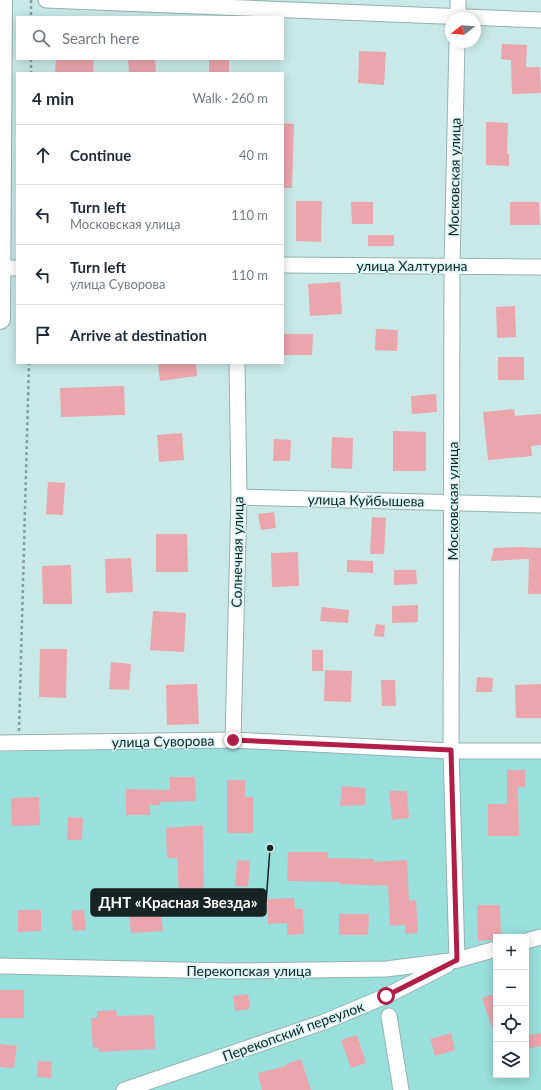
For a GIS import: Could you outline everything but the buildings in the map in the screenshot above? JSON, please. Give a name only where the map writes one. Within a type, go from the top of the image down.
[{"type":"main road","points":[[0,319],[9,268],[2,0]]},
{"type":"street","points":[[46,0],[445,16]]},
{"type":"street","points":[[458,0],[458,12]]},
{"type":"street","points":[[481,18],[541,20]]},
{"type":"street","name":"Московская улица","points":[[457,48],[452,265],[451,750],[457,960]]},
{"type":"street","name":"улица Халтурина","points":[[284,265],[452,265],[541,267]]},
{"type":"street","name":"Солнечная улица","points":[[233,740],[239,497],[237,364]]},
{"type":"street","name":"улица Куйбышева","points":[[239,497],[541,504]]},
{"type":"street","name":"улица Суворова","points":[[0,743],[233,740],[451,750],[541,750]]},
{"type":"street","points":[[529,940],[541,937]]},
{"type":"street","name":"Перекопская улица","points":[[0,966],[237,971],[386,969],[457,960],[493,950]]},
{"type":"street","name":"Перекопский переулок","points":[[124,1090],[324,1022],[386,996],[457,960]]},
{"type":"street","points":[[389,1016],[400,1090]]},
{"type":"path","points":[[31,0],[31,16]]},
{"type":"path","points":[[31,60],[31,72]]},
{"type":"path","points":[[19,743],[29,364]]},
{"type":"shaded area","points":[[234,745],[441,759],[541,759],[541,1090],[0,1090],[0,752]]},
{"type":"place","name":"ДНТ «Красная Звезда»","points":[[270,848]]},
{"type":"route","points":[[233,740],[451,750],[457,960],[386,996]]}]
